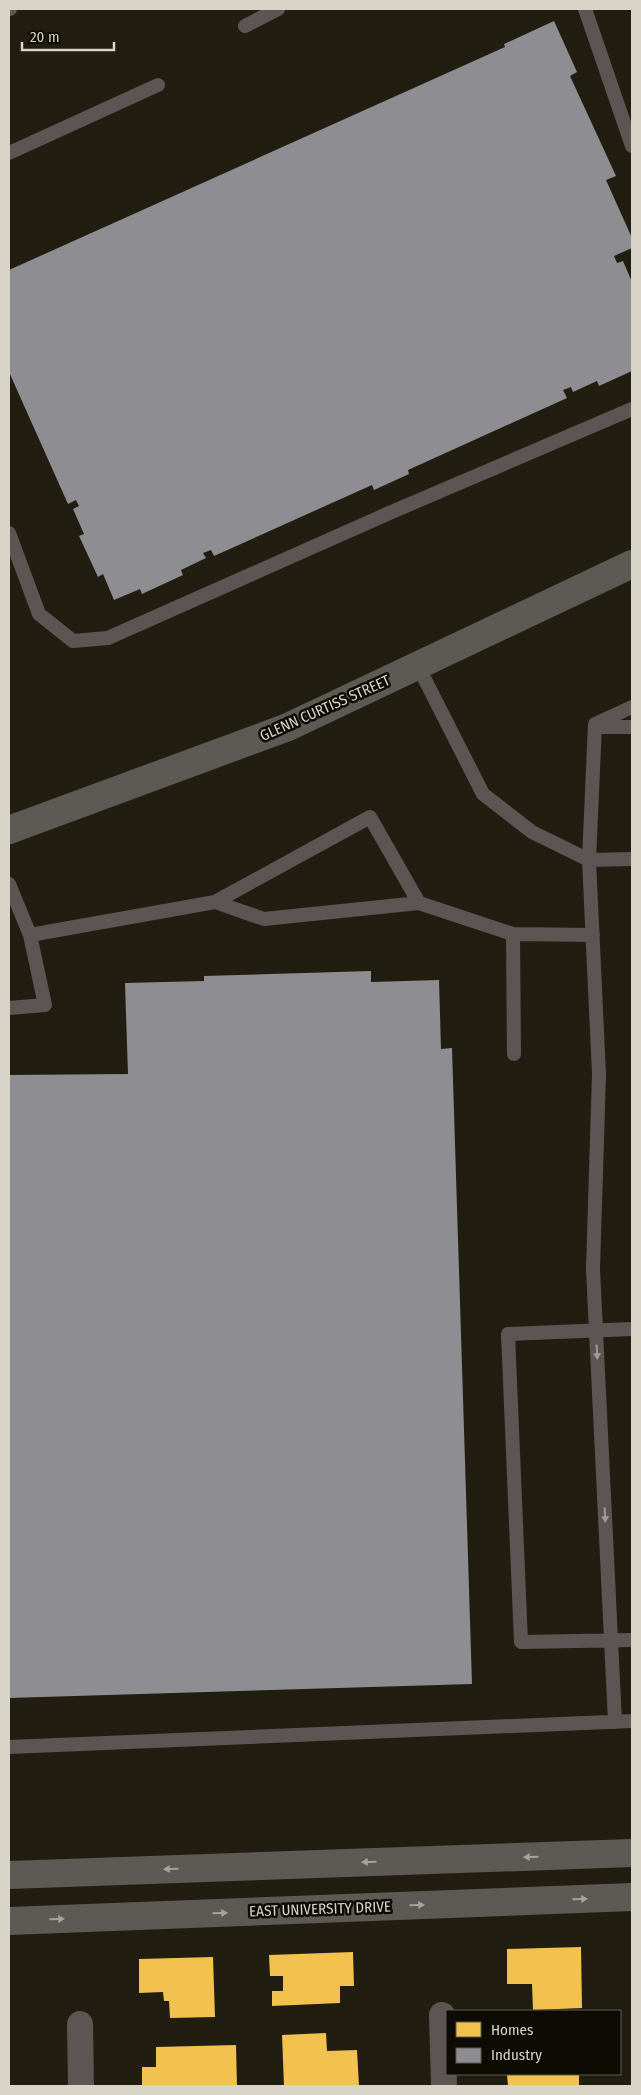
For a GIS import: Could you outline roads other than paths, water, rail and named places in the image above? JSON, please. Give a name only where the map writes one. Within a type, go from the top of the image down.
[{"type":"street","name":"GLENN CURTISS STREET","points":[[9,830],[288,727],[632,564]]},
{"type":"street","points":[[9,1875],[632,1853]]},
{"type":"street","name":"EAST UNIVERSITY DRIVE","points":[[9,1921],[632,1897]]},
{"type":"street","points":[[442,2015],[444,2086]]},
{"type":"street","points":[[80,2024],[81,2086]]},
{"type":"lane","points":[[244,26],[278,9]]},
{"type":"lane","points":[[585,9],[632,146]]},
{"type":"lane","points":[[9,153],[158,85]]},
{"type":"lane","points":[[9,533],[40,614],[73,640],[108,638],[632,408]]},
{"type":"lane","points":[[418,666],[484,794],[532,832],[589,860],[632,859]]},
{"type":"lane","points":[[615,1722],[594,1269],[599,1074],[589,860],[595,724],[632,707]]},
{"type":"lane","points":[[595,727],[632,727]]},
{"type":"lane","points":[[30,935],[216,902],[370,817],[419,903]]},
{"type":"lane","points":[[9,884],[30,935],[45,1005],[9,1008]]},
{"type":"lane","points":[[216,902],[264,919],[419,903],[513,934],[593,935]]},
{"type":"lane","points":[[513,934],[514,1054]]},
{"type":"lane","points":[[632,1329],[508,1334],[521,1642],[632,1640]]},
{"type":"lane","points":[[9,1747],[632,1722]]}]
